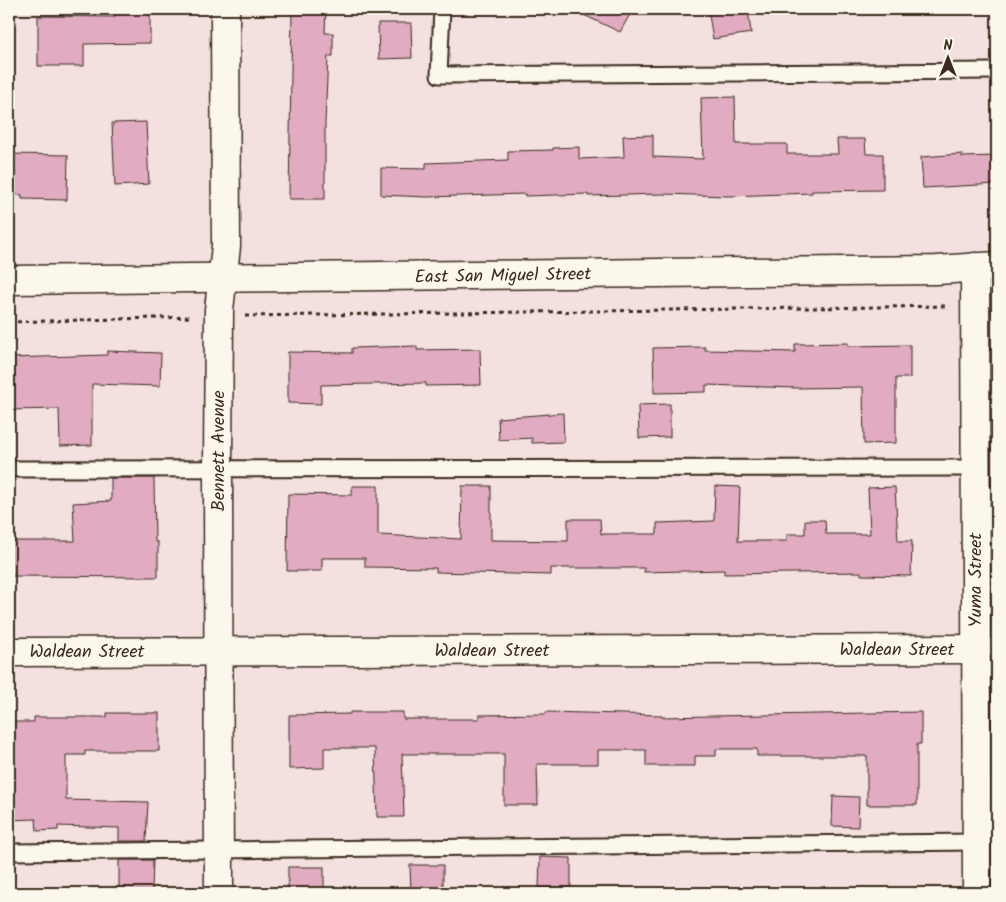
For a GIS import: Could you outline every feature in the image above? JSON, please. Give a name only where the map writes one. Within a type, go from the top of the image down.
[{"type":"street","name":"Bennett Avenue","points":[[219,893],[219,316],[226,246],[225,9]]},
{"type":"street","name":"East San Miguel Street","points":[[9,280],[937,270],[986,267]]},
{"type":"street","name":"Yuma Street","points":[[977,893],[977,842],[986,647],[975,306],[986,267]]},
{"type":"street","name":"Waldean Street","points":[[9,652],[986,647]]},
{"type":"lane","points":[[442,9],[439,75],[997,71]]},
{"type":"lane","points":[[9,469],[218,468],[982,485]]},
{"type":"lane","points":[[9,852],[977,842]]},
{"type":"path","points":[[9,322],[219,316],[975,306]]},
{"type":"building","points":[[114,9],[150,9],[150,43],[84,44],[84,66],[38,66],[38,16],[115,17]]},
{"type":"building","points":[[292,9],[326,9],[325,33],[333,33],[333,56],[328,56],[325,123],[325,199],[289,199]]},
{"type":"building","points":[[571,9],[633,9],[620,32]]},
{"type":"building","points":[[708,9],[748,9],[751,33],[713,39]]},
{"type":"building","points":[[378,23],[411,23],[412,58],[379,59]]},
{"type":"building","points":[[735,97],[736,144],[787,144],[787,154],[838,154],[837,139],[865,139],[866,154],[883,154],[883,190],[812,191],[812,193],[729,196],[662,194],[588,196],[588,194],[525,196],[525,194],[427,197],[381,195],[381,168],[426,169],[426,163],[508,160],[508,151],[553,150],[553,148],[579,147],[579,159],[624,157],[623,136],[653,135],[653,157],[703,159],[701,98]]},
{"type":"building","points":[[146,122],[149,184],[115,186],[112,123]]},
{"type":"building","points":[[9,154],[68,155],[67,200],[22,199],[22,195],[9,194]]},
{"type":"building","points":[[962,154],[962,157],[997,156],[997,184],[923,188],[921,157]]},
{"type":"building","points":[[848,343],[848,346],[910,345],[910,378],[896,378],[896,443],[864,444],[863,387],[796,388],[706,385],[706,392],[654,393],[653,348],[705,347],[705,350],[795,352],[795,344]]},
{"type":"building","points":[[417,346],[417,350],[480,349],[481,385],[426,386],[426,383],[321,385],[321,404],[288,403],[288,352],[352,353],[352,348]]},
{"type":"building","points":[[107,351],[161,353],[160,386],[92,384],[92,445],[60,446],[59,409],[9,410],[9,358],[107,355]]},
{"type":"building","points":[[670,404],[670,437],[639,438],[638,405]]},
{"type":"building","points":[[563,413],[564,442],[532,443],[532,438],[499,440],[498,418]]},
{"type":"building","points":[[111,478],[154,478],[155,542],[158,542],[158,577],[9,576],[9,541],[75,541],[73,503],[111,501]]},
{"type":"building","points":[[352,486],[378,486],[378,535],[461,539],[462,486],[491,486],[491,540],[568,541],[568,519],[600,519],[601,534],[657,534],[657,523],[714,521],[715,486],[740,487],[738,541],[787,541],[787,534],[805,534],[805,520],[825,520],[826,534],[870,534],[868,488],[895,487],[898,541],[912,541],[911,576],[861,575],[861,572],[724,574],[724,570],[644,572],[644,568],[551,568],[551,575],[436,572],[436,568],[365,567],[365,558],[322,558],[322,571],[287,571],[288,494],[352,495]]},
{"type":"building","points":[[350,712],[403,712],[403,719],[479,719],[479,715],[546,714],[546,712],[661,715],[661,717],[921,712],[921,744],[917,744],[917,805],[867,805],[867,756],[757,756],[757,749],[716,749],[716,756],[695,756],[695,766],[646,766],[646,750],[598,750],[598,764],[537,764],[538,805],[504,805],[504,754],[402,754],[404,817],[377,817],[375,748],[324,748],[324,768],[289,769],[289,715],[350,714]]},
{"type":"building","points":[[107,713],[159,713],[159,751],[85,751],[85,755],[66,755],[66,800],[148,802],[146,841],[119,841],[119,828],[58,826],[58,830],[37,831],[36,819],[9,820],[9,722],[34,722],[34,717],[107,717]]},
{"type":"building","points":[[833,796],[859,797],[858,827],[832,826]]},
{"type":"building","points":[[540,857],[571,858],[571,888],[539,888]]},
{"type":"building","points":[[119,860],[153,860],[152,891],[119,891]]},
{"type":"building","points":[[410,865],[443,865],[443,893],[411,893]]},
{"type":"building","points":[[288,867],[324,867],[324,893],[288,893]]}]
